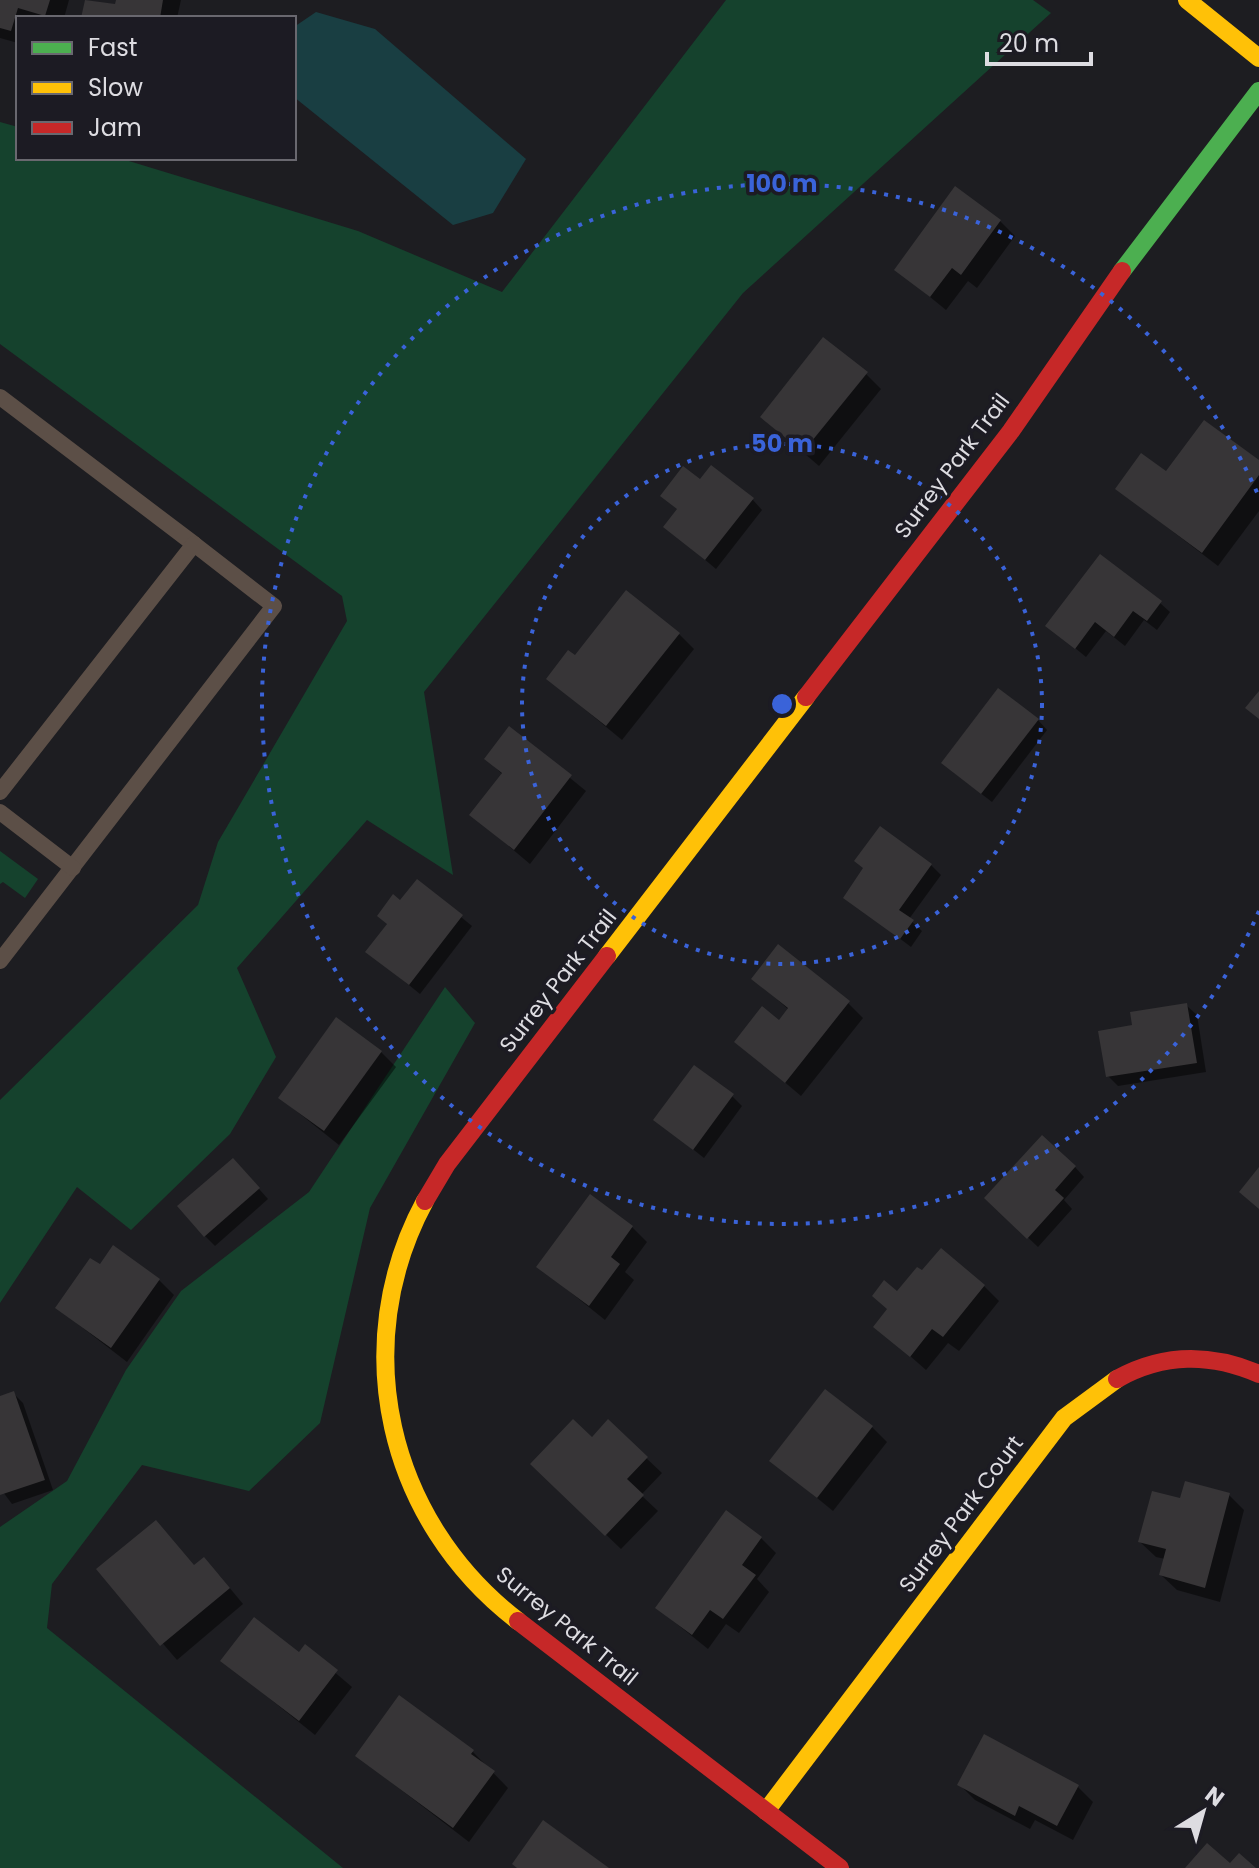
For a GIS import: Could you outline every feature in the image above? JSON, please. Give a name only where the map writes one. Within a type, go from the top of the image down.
[{"type":"street","points":[[1187,0],[1259,58]]},
{"type":"street","name":"Surrey Park Trail","points":[[840,1868],[501,1608],[468,1576],[440,1541],[408,1481],[388,1410],[384,1343],[395,1270],[415,1217],[447,1164],[1011,431],[1148,233],[1259,91]]},
{"type":"street","name":"Surrey Park Court","points":[[766,1811],[1064,1418],[1088,1394],[1121,1373],[1154,1362],[1187,1357],[1221,1361],[1259,1374]]},
{"type":"lane","points":[[0,397],[274,606],[0,961]]},
{"type":"lane","points":[[0,792],[194,544]]},
{"type":"lane","points":[[0,812],[73,868]]},
{"type":"green space","points":[[726,0],[1033,0],[1051,13],[743,293],[424,692],[453,875],[367,820],[237,968],[276,1057],[230,1134],[131,1230],[77,1187],[0,1303],[0,1100],[198,905],[218,842],[347,621],[342,596],[0,344],[0,122],[16,126],[16,160],[126,160],[358,231],[502,292]]},
{"type":"green space","points":[[0,851],[38,879],[25,898],[3,882],[0,884]]},
{"type":"green space","points":[[445,987],[475,1023],[370,1208],[320,1423],[249,1491],[142,1465],[52,1584],[47,1628],[343,1868],[0,1868],[0,1527],[67,1481],[126,1370],[181,1291],[309,1192]]},
{"type":"water","points":[[316,12],[375,29],[526,159],[493,213],[453,225],[296,99],[296,26]]},
{"type":"building","points":[[0,0],[50,0],[45,16],[18,8],[11,31],[0,28]]},
{"type":"building","points":[[85,0],[115,4],[116,0],[163,0],[160,16],[81,16]]},
{"type":"building","points":[[955,186],[1001,220],[961,275],[952,268],[930,297],[894,270]]},
{"type":"building","points":[[823,337],[868,372],[803,452],[760,417]]},
{"type":"building","points":[[1204,420],[1259,460],[1259,475],[1202,553],[1115,489],[1141,453],[1166,471]]},
{"type":"building","points":[[711,465],[754,498],[705,560],[663,527],[677,509],[660,496],[683,466],[700,479]]},
{"type":"building","points":[[1100,554],[1162,601],[1147,621],[1133,611],[1114,637],[1095,622],[1075,649],[1045,626]]},
{"type":"building","points":[[626,590],[680,633],[606,726],[546,679],[568,650],[575,655]]},
{"type":"building","points":[[998,688],[1039,719],[981,794],[941,763]]},
{"type":"building","points":[[1259,691],[1259,719],[1245,708]]},
{"type":"building","points":[[509,726],[572,775],[514,850],[469,815],[502,773],[484,759]]},
{"type":"building","points":[[880,826],[932,864],[899,910],[914,920],[900,939],[843,898],[863,868],[854,861]]},
{"type":"building","points":[[417,879],[463,915],[409,985],[365,952],[387,924],[377,916],[393,894],[400,900]]},
{"type":"building","points":[[778,944],[850,1001],[785,1083],[734,1042],[762,1006],[779,1020],[788,1008],[751,979]]},
{"type":"building","points":[[1187,1003],[1197,1063],[1106,1077],[1098,1031],[1132,1025],[1130,1012]]},
{"type":"building","points":[[336,1017],[382,1051],[324,1131],[278,1098]]},
{"type":"building","points":[[694,1065],[734,1094],[693,1150],[653,1120]]},
{"type":"building","points":[[1042,1135],[1076,1166],[1055,1190],[1064,1198],[1027,1239],[984,1198]]},
{"type":"building","points":[[233,1158],[260,1188],[204,1237],[177,1206]]},
{"type":"building","points":[[1259,1167],[1259,1209],[1239,1192]]},
{"type":"building","points":[[590,1194],[633,1226],[611,1257],[620,1264],[589,1306],[536,1267]]},
{"type":"building","points":[[113,1245],[160,1279],[111,1348],[55,1308],[90,1258],[100,1264]]},
{"type":"building","points":[[941,1248],[985,1285],[943,1337],[932,1329],[910,1357],[873,1327],[887,1309],[872,1296],[884,1280],[897,1291],[917,1267],[922,1270]]},
{"type":"building","points":[[825,1389],[873,1426],[817,1498],[769,1461]]},
{"type":"building","points":[[14,1391],[45,1480],[0,1495],[0,1396]]},
{"type":"building","points":[[573,1419],[592,1437],[608,1419],[648,1457],[627,1479],[644,1495],[605,1536],[530,1464]]},
{"type":"building","points":[[1185,1481],[1230,1493],[1205,1588],[1159,1575],[1166,1549],[1138,1542],[1152,1491],[1180,1498]]},
{"type":"building","points":[[726,1510],[762,1537],[742,1565],[756,1575],[723,1619],[710,1610],[692,1635],[655,1608]]},
{"type":"building","points":[[156,1520],[194,1565],[204,1557],[230,1588],[160,1646],[96,1569]]},
{"type":"building","points":[[254,1617],[299,1652],[305,1644],[338,1670],[299,1721],[220,1661]]},
{"type":"building","points":[[399,1695],[474,1750],[471,1754],[495,1771],[453,1828],[355,1756]]},
{"type":"building","points":[[984,1734],[1079,1785],[1057,1826],[1019,1806],[1015,1816],[957,1785]]},
{"type":"building","points":[[543,1820],[609,1868],[517,1868],[512,1864]]},
{"type":"building","points":[[1207,1843],[1230,1863],[1239,1853],[1256,1868],[1185,1868]]},
{"type":"traffic: fast","points":[[1122,271],[1259,91]]},
{"type":"traffic: slow","points":[[1187,0],[1259,58]]},
{"type":"traffic: slow","points":[[607,956],[806,697]]},
{"type":"traffic: slow","points":[[425,1201],[401,1256],[388,1313],[386,1371],[393,1428],[410,1482],[437,1533],[473,1580],[518,1621]]},
{"type":"traffic: slow","points":[[766,1811],[1064,1418],[1117,1379]]},
{"type":"traffic: jam","points":[[806,697],[1011,431],[1122,271]]},
{"type":"traffic: jam","points":[[425,1201],[447,1164],[607,956]]},
{"type":"traffic: jam","points":[[1117,1379],[1152,1364],[1187,1359],[1223,1362],[1259,1374]]},
{"type":"traffic: jam","points":[[518,1621],[840,1868]]}]
